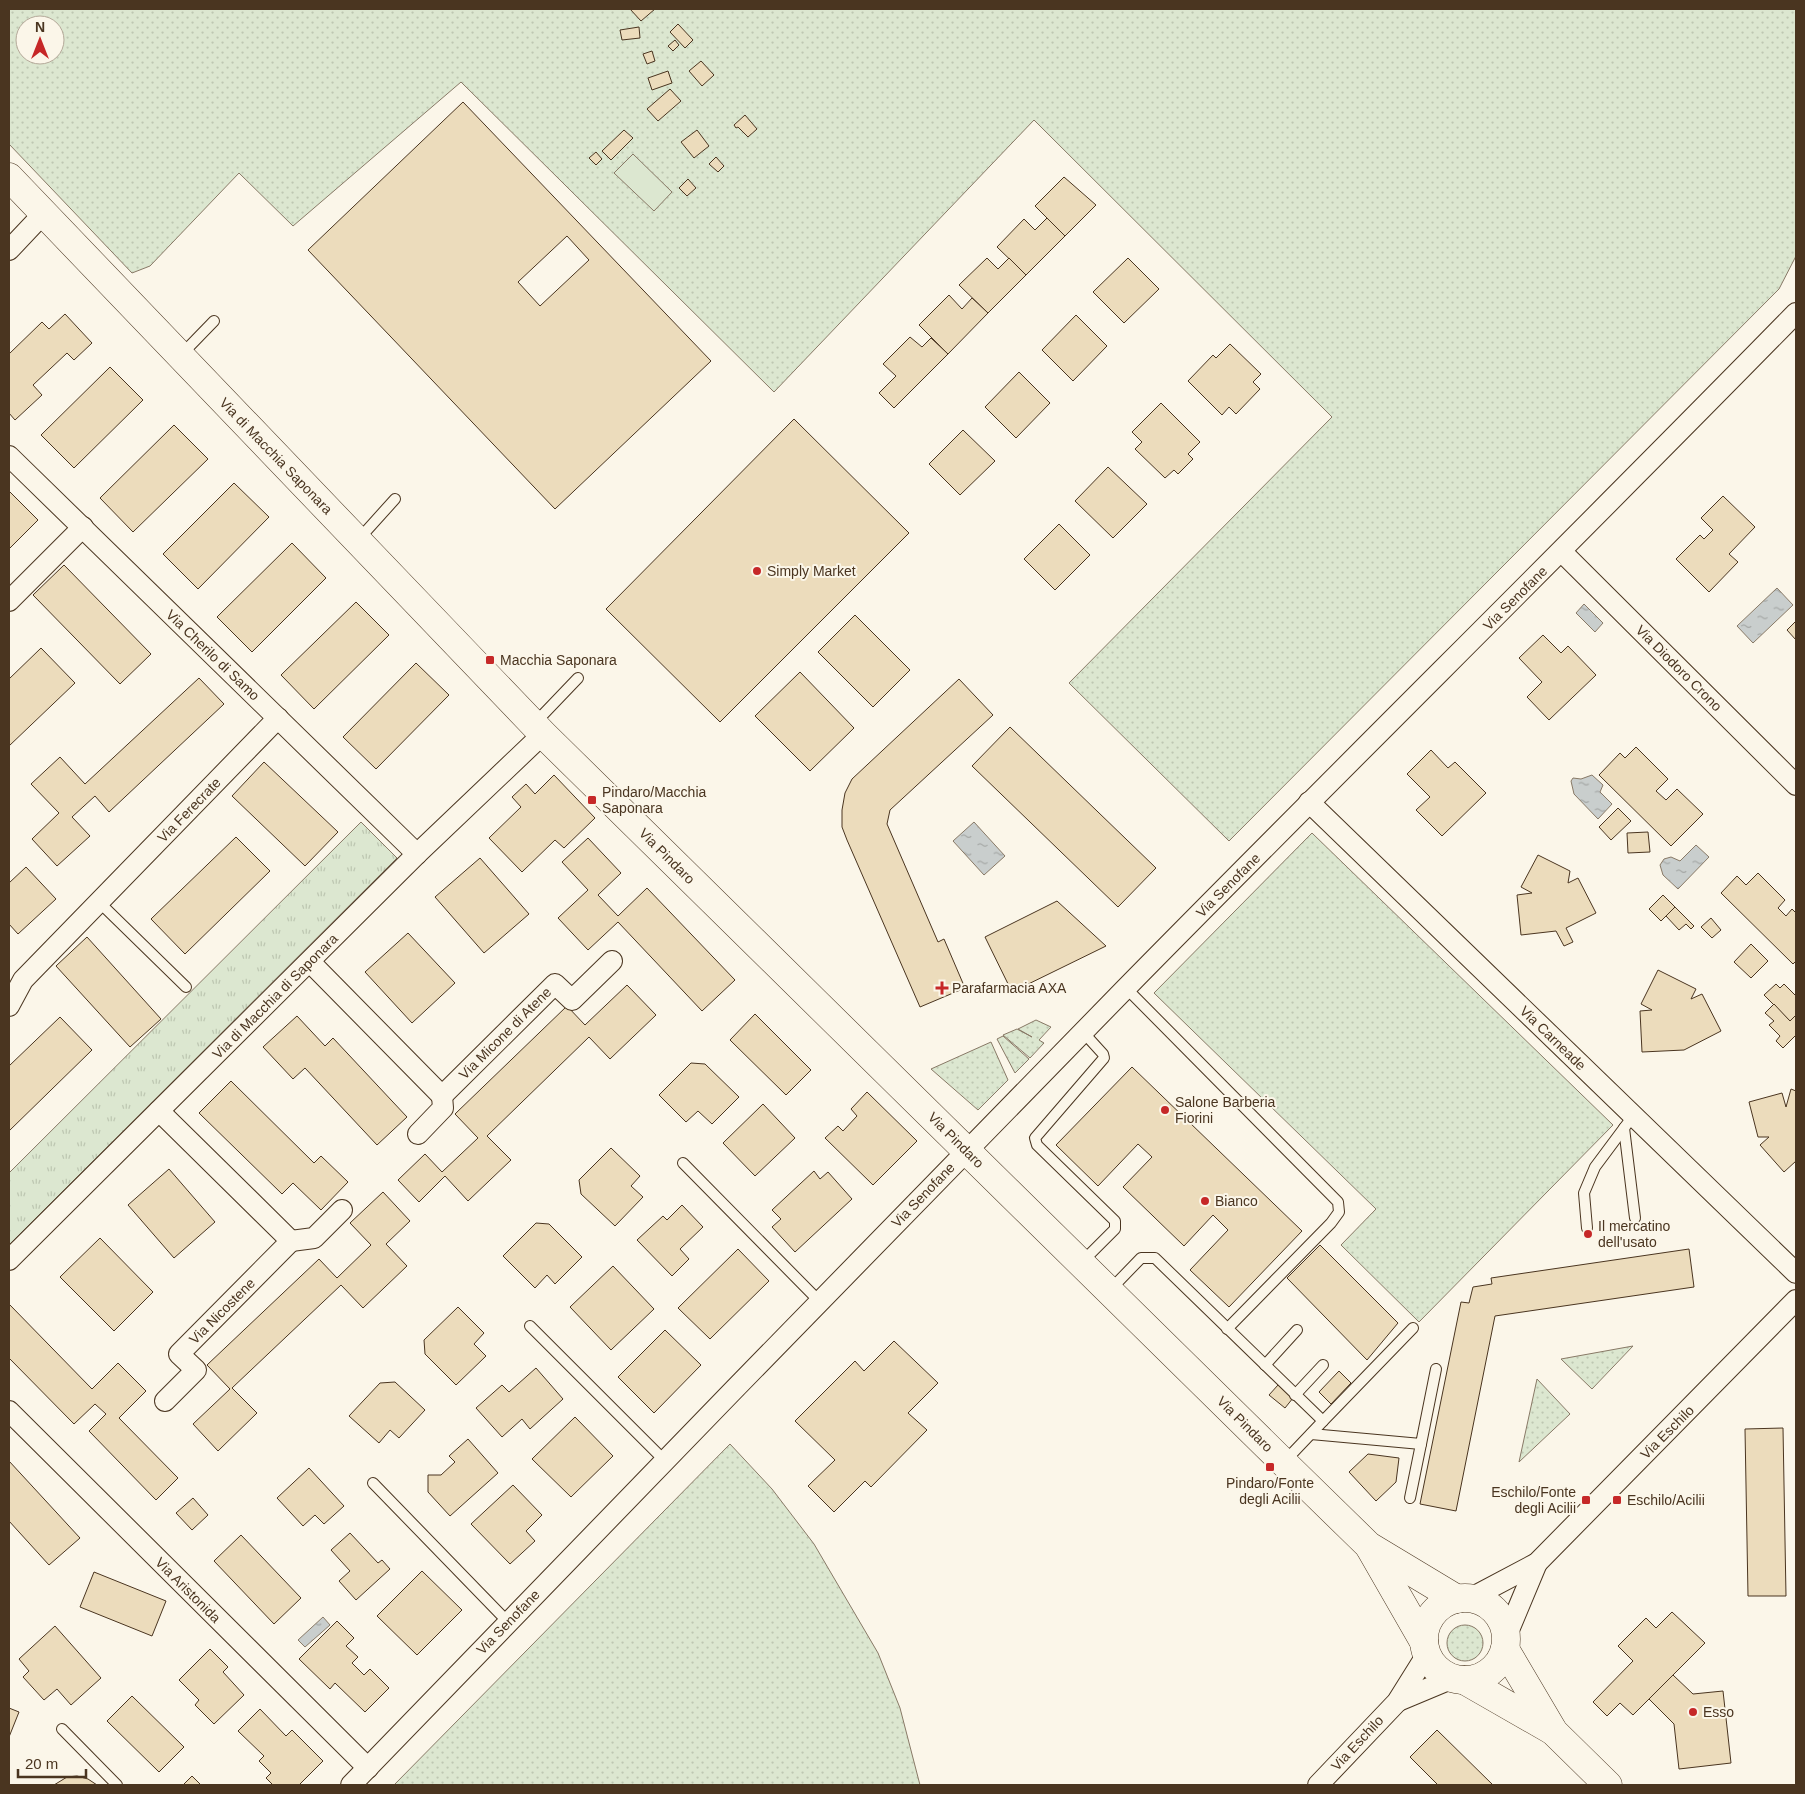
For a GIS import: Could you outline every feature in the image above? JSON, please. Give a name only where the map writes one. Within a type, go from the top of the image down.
[{"type":"street","name":"Via di Macchia Saponara","points":[[9,177],[539,729]]},
{"type":"street","points":[[9,250],[43,214]]},
{"type":"street","name":"Via Senofane","points":[[351,1785],[966,1150],[1309,802],[1562,552],[1796,313]]},
{"type":"street","name":"Via Cherilo di Samo","points":[[9,456],[417,854]]},
{"type":"street","points":[[9,601],[83,527]]},
{"type":"street","name":"Via Diodoro Crono","points":[[1562,552],[1796,785]]},
{"type":"street","name":"Via Ferecrate","points":[[9,1006],[23,980],[278,718]]},
{"type":"street","name":"Via di Macchia di Saponara","points":[[9,1260],[310,962],[539,729]]},
{"type":"street","name":"Via Pindaro","points":[[539,729],[1369,1546]]},
{"type":"street","name":"Via Carneade","points":[[1309,802],[1629,1122],[1796,1273]]},
{"type":"street","name":"Via Micone di Atene","points":[[418,1134],[443,1108],[442,1096],[556,984],[572,1000],[612,961]]},
{"type":"street","points":[[310,962],[442,1096]]},
{"type":"street","points":[[160,1111],[292,1241],[314,1238],[342,1210]]},
{"type":"street","name":"Via Nicostene","points":[[164,1401],[196,1370],[179,1354],[292,1241]]},
{"type":"street","name":"Via Eschilo","points":[[1537,1563],[1796,1300]]},
{"type":"street","name":"Via Aristonida","points":[[9,1411],[368,1768]]},
{"type":"street","points":[[1369,1546],[1464,1598],[1484,1603],[1496,1611],[1503,1623],[1506,1643],[1554,1732]]},
{"type":"street","points":[[1369,1546],[1425,1648],[1441,1672],[1458,1679],[1554,1732],[1608,1785]]},
{"type":"street","points":[[1397,1702],[1425,1648],[1425,1631],[1435,1611],[1445,1603],[1464,1598],[1537,1563]]},
{"type":"street","points":[[1397,1702],[1458,1679],[1474,1679],[1492,1671],[1500,1661],[1537,1563]]},
{"type":"street","name":"Via Eschilo","points":[[1318,1785],[1397,1702]]},
{"type":"lane","points":[[180,356],[214,321]]},
{"type":"lane","points":[[357,540],[395,499]]},
{"type":"lane","points":[[539,729],[578,678]]},
{"type":"lane","points":[[99,902],[186,987]]},
{"type":"lane","points":[[1126,988],[1338,1202],[1339,1212],[1331,1223],[1227,1329]]},
{"type":"lane","points":[[1082,1263],[1115,1229],[1115,1221],[1037,1146],[1035,1138],[1104,1058],[1103,1054],[1083,1032]]},
{"type":"lane","points":[[1629,1122],[1636,1218]]},
{"type":"lane","points":[[1586,1228],[1584,1193],[1595,1167],[1629,1122]]},
{"type":"lane","points":[[683,1163],[820,1302]]},
{"type":"lane","points":[[1109,1290],[1141,1258],[1155,1258],[1323,1421]]},
{"type":"lane","points":[[530,1326],[664,1460]]},
{"type":"lane","points":[[1284,1463],[1413,1328]]},
{"type":"lane","points":[[1265,1366],[1297,1330]]},
{"type":"lane","points":[[1295,1395],[1323,1365]]},
{"type":"lane","points":[[1410,1498],[1436,1369]]},
{"type":"lane","points":[[1311,1434],[1421,1444]]},
{"type":"lane","points":[[373,1484],[508,1622]]},
{"type":"lane","points":[[62,1729],[117,1785]]},
{"type":"green space","points":[[9,9],[1796,9],[1796,256],[1779,289],[1229,841],[1069,683],[1332,417],[1034,120],[774,392],[461,82],[293,226],[239,173],[150,266],[132,273],[9,144]]},
{"type":"green space","points":[[633,154],[672,192],[654,211],[614,173]]},
{"type":"green space","points":[[361,822],[397,858],[9,1245],[9,1173]]},
{"type":"green space","points":[[1312,833],[1613,1125],[1419,1322],[1341,1245],[1376,1209],[1154,993]]},
{"type":"green space","points":[[1036,1020],[1051,1027],[1039,1040],[1044,1043],[1030,1058],[1003,1035],[1017,1029],[1032,1037],[1018,1029]]},
{"type":"green space","points":[[1003,1036],[1029,1059],[1015,1073],[997,1039]]},
{"type":"green space","points":[[991,1042],[1008,1080],[978,1110],[931,1069]]},
{"type":"green space","points":[[1633,1346],[1592,1389],[1561,1359]]},
{"type":"green space","points":[[1537,1379],[1570,1414],[1519,1462]]},
{"type":"green space","points":[[730,1444],[772,1489],[814,1544],[878,1653],[900,1708],[920,1785],[394,1785]]},
{"type":"green space","points":[[1465,1625],[1472,1626],[1478,1630],[1482,1636],[1482,1650],[1478,1656],[1472,1660],[1465,1661],[1458,1660],[1452,1656],[1448,1650],[1447,1643],[1448,1636],[1452,1630],[1458,1626]]},
{"type":"water","points":[[1777,588],[1793,605],[1753,643],[1737,626]]},
{"type":"water","points":[[1584,604],[1603,623],[1595,632],[1576,613]]},
{"type":"water","points":[[1592,775],[1603,785],[1600,792],[1612,804],[1598,819],[1574,794],[1571,781],[1573,778],[1581,779]]},
{"type":"water","points":[[974,822],[1005,856],[984,875],[953,841]]},
{"type":"water","points":[[1696,845],[1709,857],[1678,889],[1663,875],[1660,865],[1664,859],[1671,857],[1680,861]]},
{"type":"water","points":[[323,1617],[330,1625],[305,1647],[298,1640]]},
{"type":"building","points":[[630,9],[655,9],[641,21]]},
{"type":"building","points":[[678,24],[693,40],[685,48],[670,32]]},
{"type":"building","points":[[639,27],[640,38],[622,40],[620,30]]},
{"type":"building","points":[[675,40],[679,45],[673,51],[668,46]]},
{"type":"building","points":[[652,51],[655,61],[647,64],[643,54]]},
{"type":"building","points":[[701,61],[714,75],[702,86],[689,71]]},
{"type":"building","points":[[668,71],[672,83],[652,90],[648,78]]},
{"type":"building","points":[[670,89],[681,101],[658,121],[647,109]]},
{"type":"building","points":[[463,102],[711,361],[555,509],[308,250]],"holes":[[[567,236],[589,260],[540,306],[518,282]]]},
{"type":"building","points":[[745,115],[757,129],[748,137],[734,125]]},
{"type":"building","points":[[624,130],[633,138],[611,160],[602,151]]},
{"type":"building","points":[[697,130],[709,146],[694,158],[681,142]]},
{"type":"building","points":[[596,152],[602,159],[596,165],[589,158]]},
{"type":"building","points":[[716,157],[724,166],[718,172],[709,164]]},
{"type":"building","points":[[1064,177],[1096,205],[1065,236],[1035,206]]},
{"type":"building","points":[[688,179],[696,188],[687,196],[679,188]]},
{"type":"building","points":[[1047,218],[1065,236],[1026,275],[997,247],[1024,219],[1035,230]]},
{"type":"building","points":[[987,258],[998,269],[1009,258],[1026,275],[988,313],[959,285]]},
{"type":"building","points":[[1128,258],[1159,289],[1124,323],[1093,292]]},
{"type":"building","points":[[949,295],[962,309],[972,298],[988,313],[948,354],[919,325]]},
{"type":"building","points":[[65,314],[92,343],[74,360],[67,353],[33,385],[42,395],[15,420],[9,413],[9,354],[42,322],[49,329]]},
{"type":"building","points":[[1076,315],[1107,346],[1073,381],[1042,350]]},
{"type":"building","points":[[910,337],[922,347],[931,338],[948,354],[894,408],[879,393],[896,376],[883,364]]},
{"type":"building","points":[[1230,344],[1261,374],[1253,382],[1260,389],[1236,414],[1229,407],[1222,415],[1188,381],[1213,355],[1216,358]]},
{"type":"building","points":[[110,367],[143,400],[74,468],[41,435]]},
{"type":"building","points":[[1019,372],[1050,403],[1016,438],[985,407]]},
{"type":"building","points":[[1161,403],[1200,442],[1188,454],[1193,459],[1178,474],[1174,470],[1165,478],[1135,449],[1142,442],[1132,432]]},
{"type":"building","name":"Simply Market","points":[[794,419],[909,533],[720,722],[606,609]]},
{"type":"building","points":[[174,425],[208,459],[133,532],[100,498]]},
{"type":"building","points":[[963,430],[995,461],[960,495],[929,464]]},
{"type":"building","points":[[1108,467],[1147,504],[1113,538],[1075,501]]},
{"type":"building","points":[[234,483],[269,517],[198,589],[163,554]]},
{"type":"building","points":[[9,491],[38,520],[9,549]]},
{"type":"building","points":[[1723,496],[1755,527],[1729,554],[1738,562],[1709,592],[1676,559],[1700,535],[1704,539],[1713,530],[1701,518]]},
{"type":"building","points":[[1059,524],[1090,555],[1055,590],[1024,559]]},
{"type":"building","points":[[292,543],[326,578],[252,652],[217,617]]},
{"type":"building","points":[[64,565],[151,654],[120,684],[33,595]]},
{"type":"building","points":[[356,602],[389,635],[314,709],[281,675]]},
{"type":"building","points":[[855,615],[910,670],[873,707],[818,652]]},
{"type":"building","points":[[1796,621],[1796,640],[1787,630]]},
{"type":"building","points":[[1543,635],[1561,653],[1568,646],[1596,675],[1549,720],[1527,697],[1542,682],[1519,658]]},
{"type":"building","points":[[41,648],[75,683],[9,746],[9,679]]},
{"type":"building","points":[[416,663],[449,695],[376,769],[343,737]]},
{"type":"building","points":[[800,672],[854,728],[810,771],[755,716]]},
{"type":"building","points":[[199,678],[224,704],[109,812],[95,796],[72,817],[90,836],[57,866],[32,839],[59,813],[31,784],[60,757],[85,784]]},
{"type":"building","points":[[959,679],[993,715],[890,810],[887,824],[938,942],[944,939],[965,988],[920,1007],[847,840],[842,827],[842,810],[845,793],[852,779]]},
{"type":"building","points":[[1010,727],[1156,868],[1118,907],[972,766]]},
{"type":"building","points":[[1636,747],[1668,779],[1656,791],[1666,800],[1677,789],[1703,814],[1671,846],[1599,775],[1620,753],[1625,758]]},
{"type":"building","points":[[1431,750],[1448,768],[1455,762],[1486,793],[1442,836],[1416,810],[1430,797],[1407,774]]},
{"type":"building","points":[[264,762],[338,832],[305,866],[232,796]]},
{"type":"building","points":[[554,775],[595,818],[564,848],[555,840],[522,872],[489,838],[521,807],[512,797],[526,784],[535,794]]},
{"type":"building","points":[[1618,808],[1631,821],[1611,840],[1599,827]]},
{"type":"building","points":[[1648,832],[1650,852],[1628,853],[1627,833]]},
{"type":"building","points":[[236,837],[270,871],[185,954],[151,919]]},
{"type":"building","points":[[588,838],[621,873],[598,895],[618,916],[647,888],[735,980],[702,1011],[618,922],[588,950],[558,918],[588,890],[562,862]]},
{"type":"building","points":[[1538,855],[1570,871],[1568,883],[1578,878],[1596,913],[1566,928],[1573,942],[1564,946],[1556,931],[1521,935],[1517,895],[1532,893],[1521,887]]},
{"type":"building","points":[[480,858],[529,914],[484,953],[435,897]]},
{"type":"building","points":[[26,867],[56,899],[18,934],[9,924],[9,883]]},
{"type":"building","points":[[1758,873],[1785,900],[1778,908],[1786,916],[1792,909],[1796,913],[1796,961],[1793,964],[1721,893],[1737,876],[1746,885]]},
{"type":"building","points":[[1663,895],[1675,907],[1661,921],[1649,909]]},
{"type":"building","points":[[1057,901],[1106,946],[1012,992],[985,937]]},
{"type":"building","points":[[1675,907],[1694,926],[1691,929],[1686,924],[1679,930],[1666,916]]},
{"type":"building","points":[[1711,918],[1721,930],[1712,938],[1701,927]]},
{"type":"building","points":[[408,933],[455,983],[412,1023],[365,972]]},
{"type":"building","points":[[87,937],[161,1019],[130,1047],[56,966]]},
{"type":"building","points":[[1751,944],[1768,961],[1751,978],[1734,962]]},
{"type":"building","points":[[1658,970],[1696,989],[1691,999],[1702,994],[1721,1031],[1684,1050],[1642,1052],[1640,1011],[1652,1010],[1641,1004]]},
{"type":"building","points":[[1776,984],[1780,988],[1784,984],[1796,996],[1796,1015],[1790,1021],[1764,995]]},
{"type":"building","points":[[627,985],[656,1015],[610,1059],[589,1037],[487,1136],[511,1160],[468,1201],[445,1176],[419,1202],[398,1180],[425,1154],[442,1172],[478,1138],[455,1114],[567,1006],[585,1025]]},
{"type":"building","points":[[1774,1004],[1790,1021],[1796,1015],[1796,1035],[1783,1048],[1776,1041],[1780,1036],[1769,1025],[1774,1021],[1765,1013]]},
{"type":"building","points":[[755,1014],[811,1070],[786,1095],[730,1040]]},
{"type":"building","points":[[297,1016],[325,1046],[333,1038],[407,1117],[377,1145],[305,1068],[293,1079],[263,1047]]},
{"type":"building","points":[[60,1017],[92,1050],[9,1131],[9,1066]]},
{"type":"building","points":[[691,1063],[705,1064],[739,1097],[712,1124],[698,1111],[686,1122],[659,1095]]},
{"type":"building","name":"Bianco","points":[[1132,1067],[1302,1231],[1229,1307],[1190,1270],[1228,1230],[1213,1215],[1184,1246],[1123,1187],[1152,1157],[1138,1144],[1098,1186],[1056,1145]]},
{"type":"building","points":[[231,1081],[314,1163],[321,1156],[348,1182],[321,1210],[293,1183],[282,1194],[199,1113]]},
{"type":"building","points":[[1791,1089],[1796,1091],[1796,1161],[1784,1172],[1760,1145],[1769,1137],[1758,1137],[1749,1102],[1782,1093],[1786,1107]]},
{"type":"building","points":[[867,1092],[917,1141],[873,1185],[825,1138],[838,1126],[843,1131],[857,1116],[851,1109]]},
{"type":"building","points":[[763,1104],[795,1138],[755,1176],[723,1143]]},
{"type":"building","points":[[611,1148],[640,1176],[631,1186],[643,1197],[615,1226],[581,1194],[579,1180]]},
{"type":"building","points":[[169,1169],[215,1222],[174,1258],[128,1205]]},
{"type":"building","points":[[814,1171],[820,1179],[828,1172],[852,1199],[795,1252],[772,1227],[781,1219],[772,1210]]},
{"type":"building","points":[[383,1192],[410,1221],[386,1244],[407,1266],[363,1308],[341,1285],[232,1388],[257,1413],[218,1451],[193,1424],[230,1389],[207,1365],[319,1259],[337,1278],[371,1245],[350,1223]]},
{"type":"building","points":[[682,1205],[703,1227],[680,1249],[689,1259],[672,1276],[637,1240],[663,1216],[667,1220]]},
{"type":"building","points":[[536,1223],[549,1224],[582,1257],[555,1284],[547,1275],[535,1288],[503,1256]]},
{"type":"building","points":[[100,1238],[153,1292],[114,1331],[60,1277]]},
{"type":"building","points":[[1320,1245],[1398,1323],[1367,1360],[1287,1278]]},
{"type":"building","points":[[738,1249],[769,1281],[710,1339],[678,1308]]},
{"type":"building","points":[[1689,1249],[1694,1287],[1495,1316],[1456,1511],[1420,1504],[1461,1302],[1469,1303],[1473,1287],[1492,1284],[1491,1278]]},
{"type":"building","points":[[613,1266],[654,1309],[611,1350],[570,1307]]},
{"type":"building","points":[[9,1304],[92,1389],[118,1363],[146,1391],[119,1418],[178,1478],[156,1500],[89,1431],[106,1414],[95,1404],[74,1424],[9,1358]]},
{"type":"building","points":[[458,1307],[484,1333],[474,1344],[486,1356],[456,1385],[425,1354],[424,1340]]},
{"type":"building","points":[[665,1330],[701,1365],[654,1413],[618,1377]]},
{"type":"building","points":[[894,1341],[938,1383],[908,1413],[927,1430],[871,1487],[865,1481],[834,1512],[808,1486],[835,1460],[795,1421],[855,1361],[864,1371]]},
{"type":"building","points":[[536,1368],[563,1399],[530,1429],[522,1419],[502,1437],[476,1408],[502,1385],[509,1392]]},
{"type":"building","points":[[1339,1371],[1351,1383],[1331,1404],[1319,1392]]},
{"type":"building","points":[[395,1382],[425,1410],[399,1438],[390,1430],[379,1443],[349,1416],[380,1383]]},
{"type":"building","points":[[1278,1385],[1293,1398],[1285,1408],[1269,1395]]},
{"type":"building","points":[[575,1417],[613,1456],[571,1497],[532,1459]]},
{"type":"building","points":[[1783,1428],[1786,1596],[1748,1596],[1745,1429]]},
{"type":"building","points":[[468,1439],[498,1473],[450,1516],[428,1492],[428,1475],[441,1475],[455,1462],[449,1456]]},
{"type":"building","points":[[1368,1454],[1399,1458],[1396,1482],[1376,1501],[1349,1472]]},
{"type":"building","points":[[9,1461],[80,1538],[49,1565],[9,1521]]},
{"type":"building","points":[[309,1468],[344,1506],[324,1524],[315,1515],[303,1526],[277,1498]]},
{"type":"building","points":[[513,1485],[542,1515],[526,1531],[535,1541],[510,1564],[471,1524]]},
{"type":"building","points":[[193,1498],[208,1515],[192,1530],[176,1513]]},
{"type":"building","points":[[350,1533],[378,1563],[382,1560],[390,1569],[356,1600],[339,1581],[350,1571],[331,1550]]},
{"type":"building","points":[[241,1535],[301,1598],[274,1624],[214,1561]]},
{"type":"building","points":[[422,1571],[462,1610],[417,1655],[377,1616]]},
{"type":"building","points":[[94,1572],[166,1601],[152,1636],[80,1607]]},
{"type":"building","points":[[1672,1612],[1705,1643],[1633,1715],[1620,1703],[1607,1716],[1593,1702],[1633,1661],[1618,1646],[1646,1618],[1656,1628]]},
{"type":"building","points":[[337,1621],[354,1638],[346,1646],[358,1657],[352,1663],[364,1675],[370,1669],[389,1688],[365,1712],[335,1683],[330,1689],[299,1659]]},
{"type":"building","points":[[55,1626],[101,1678],[71,1705],[57,1689],[44,1700],[23,1677],[29,1671],[19,1659]]},
{"type":"building","points":[[210,1649],[228,1667],[223,1672],[244,1695],[214,1724],[195,1705],[199,1700],[179,1680]]},
{"type":"building","name":"Esso","points":[[1673,1675],[1693,1694],[1723,1691],[1731,1763],[1679,1769],[1674,1724],[1649,1699]]},
{"type":"building","points":[[132,1696],[184,1747],[159,1772],[107,1721]]},
{"type":"building","points":[[9,1708],[19,1712],[9,1737]]},
{"type":"building","points":[[260,1709],[286,1736],[292,1730],[323,1761],[299,1785],[273,1785],[266,1778],[271,1773],[259,1761],[264,1756],[238,1731]]},
{"type":"building","points":[[1437,1730],[1493,1785],[1438,1785],[1410,1757]]},
{"type":"building","points":[[77,1776],[88,1779],[97,1785],[54,1785],[67,1777]]},
{"type":"building","points":[[192,1776],[201,1785],[183,1785]]},
{"type":"place","name":"Simply Market","points":[[757,571]]},
{"type":"place","name":"Macchia Saponara","points":[[490,660]]},
{"type":"place","name":"Pindaro/Macchia Saponara","points":[[592,800]]},
{"type":"place","name":"Parafarmacia AXA","points":[[942,988]]},
{"type":"place","name":"Salone Barberia Fiorini","points":[[1165,1110]]},
{"type":"place","name":"Bianco","points":[[1205,1201]]},
{"type":"place","name":"Il mercatino dell'usato","points":[[1588,1234]]},
{"type":"place","name":"Pindaro/Fonte degli Acilii","points":[[1270,1467]]},
{"type":"place","name":"Eschilo/Fonte degli Acilii","points":[[1586,1500]]},
{"type":"place","name":"Eschilo/Acilii","points":[[1617,1500]]},
{"type":"place","name":"Esso","points":[[1693,1712]]}]
